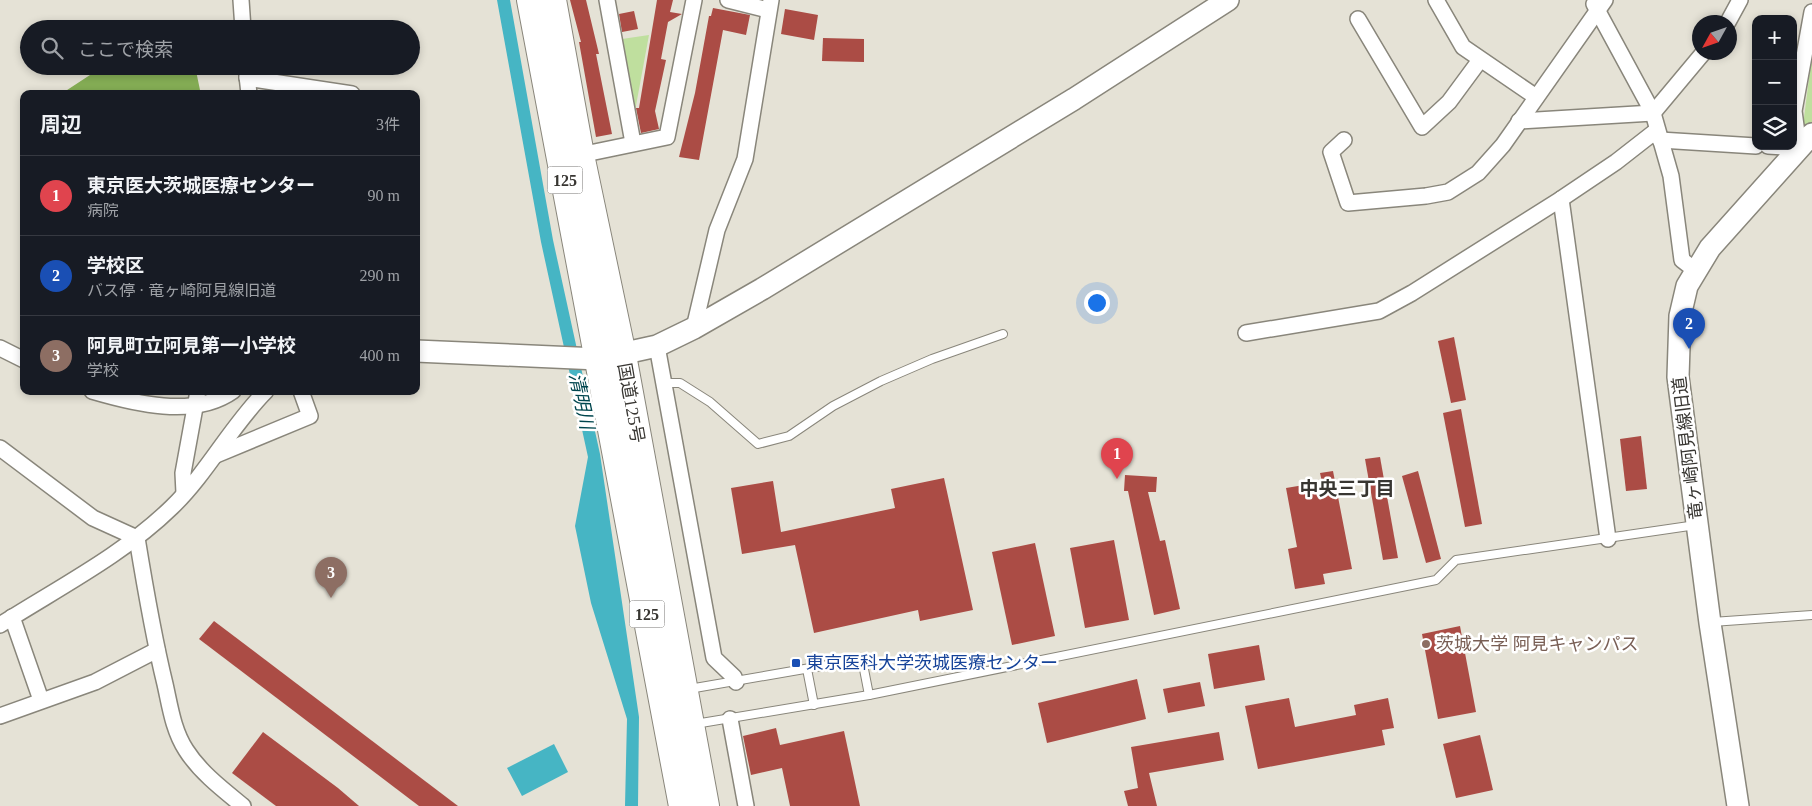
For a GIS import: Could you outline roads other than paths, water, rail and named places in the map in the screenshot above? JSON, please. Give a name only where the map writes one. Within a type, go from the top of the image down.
[{"type":"highway","name":"国道125号","points":[[532,0],[610,357],[678,707],[705,806]]},
{"type":"highway","name":"国道125号","points":[[552,0],[580,154],[610,357]]},
{"type":"highway","name":"国道125号","points":[[678,707],[683,806]]},
{"type":"street","points":[[241,0],[242,20]]},
{"type":"street","points":[[607,0],[633,143]]},
{"type":"street","points":[[580,154],[667,136],[694,0]]},
{"type":"street","points":[[694,328],[717,230],[745,159],[770,5],[728,0]]},
{"type":"street","points":[[420,351],[610,357],[657,346],[694,328],[1074,99],[1228,0]]},
{"type":"street","points":[[1436,0],[1463,47],[1536,97]]},
{"type":"street","points":[[1732,15],[1740,0]]},
{"type":"street","points":[[1344,140],[1331,152],[1348,203],[1426,196],[1448,192],[1478,174],[1503,146],[1598,4],[1653,113],[1671,176],[1682,260],[1695,270]]},
{"type":"street","points":[[1806,141],[1794,111],[1812,12]]},
{"type":"street","points":[[1358,19],[1422,127],[1449,102],[1480,60]]},
{"type":"street","points":[[1518,121],[1653,113],[1697,60]]},
{"type":"street","points":[[247,75],[249,90]]},
{"type":"street","points":[[261,75],[333,90]]},
{"type":"street","points":[[1246,333],[1379,311],[1412,293],[1659,135],[1752,146]]},
{"type":"street","name":"竜ヶ崎阿見線旧道","points":[[1738,806],[1710,623],[1678,358],[1682,303],[1695,270],[1714,244],[1806,141]]},
{"type":"street","points":[[1561,199],[1608,539]]},
{"type":"street","points":[[657,346],[714,658],[734,677],[736,682]]},
{"type":"street","points":[[0,348],[20,358]]},
{"type":"street","points":[[105,395],[164,405],[196,398],[217,400],[225,395]]},
{"type":"street","points":[[41,700],[6,621],[137,538],[174,506],[263,395]]},
{"type":"street","points":[[214,456],[310,416],[302,395]]},
{"type":"street","points":[[184,493],[183,472],[196,398]]},
{"type":"street","points":[[0,448],[93,518],[137,538]]},
{"type":"street","points":[[137,538],[156,650],[174,726],[186,750],[213,783],[243,806]]},
{"type":"street","points":[[0,716],[95,682],[156,650]]},
{"type":"street","points":[[730,718],[746,806]]},
{"type":"lane","points":[[664,383],[680,383],[710,402],[758,444],[789,436],[833,406],[881,381],[932,359],[1003,334]]},
{"type":"lane","points":[[678,707],[730,718],[814,705],[1436,580],[1456,560],[1697,525]]},
{"type":"lane","points":[[1710,623],[1812,615]]},
{"type":"lane","points":[[678,707],[736,682],[862,658],[869,695]]},
{"type":"lane","points":[[807,669],[814,705]]},
{"type":"water","name":"清明川","points":[[497,0],[510,0],[553,240],[600,454],[639,717],[638,806],[625,806],[627,719],[591,603],[575,526],[588,457],[541,242]]},
{"type":"water","points":[[554,744],[568,772],[522,796],[507,768]]},
{"type":"place","name":"学校区","points":[[1689,349]]},
{"type":"place","name":"東京医大茨城医療センター","points":[[1117,479]]},
{"type":"place","name":"阿見町立阿見第一小学校","points":[[331,598]]},
{"type":"place","name":"茨城大学 阿見キャンパス","points":[[1426,644]]},
{"type":"place","name":"東京医科大学茨城医療センター","points":[[796,663]]},
{"type":"district","name":"中央三丁目","points":[[1347,488]]}]
